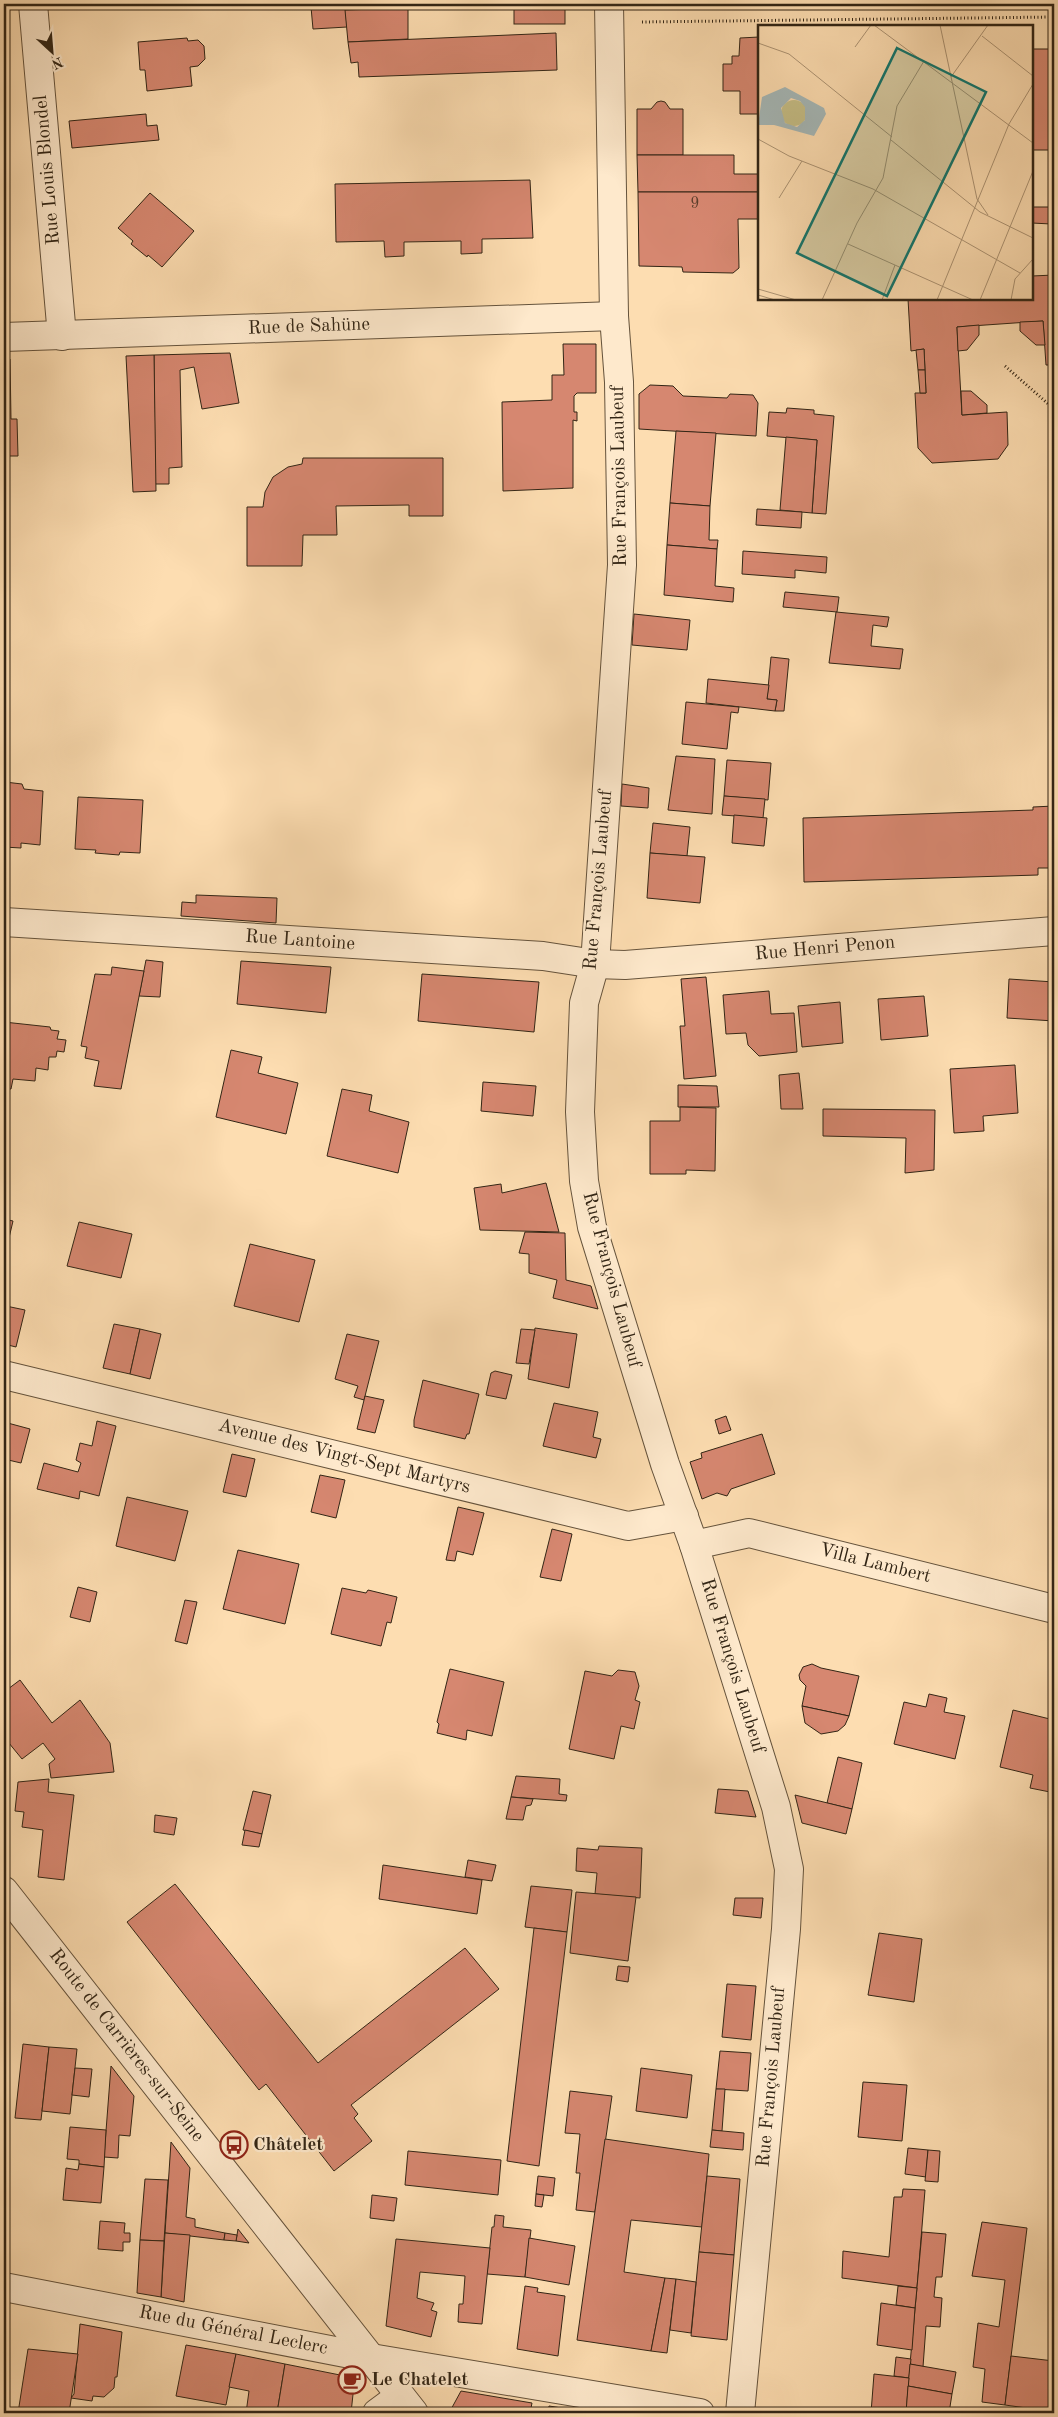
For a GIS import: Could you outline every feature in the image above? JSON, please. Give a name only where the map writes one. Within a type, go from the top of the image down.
[{"type":"street","name":"Rue Louis Blondel","points":[[33,4],[62,336]]},
{"type":"street","name":"Rue François Laubeuf","points":[[609,13],[614,316],[619,382],[622,565],[595,964],[584,1003],[580,1112],[584,1180],[592,1227],[665,1464],[694,1545],[776,1807],[788,1869],[786,1929],[740,2413]]},
{"type":"street","name":"Rue de Sahüne","points":[[4,336],[62,336],[614,316]]},
{"type":"street","name":"Rue Lantoine","points":[[4,922],[543,956],[595,964]]},
{"type":"street","name":"Rue Henri Penon","points":[[595,964],[625,965],[1054,931]]},
{"type":"street","name":"Avenue des Vingt-Sept Martyrs","points":[[4,1375],[628,1526],[684,1516]]},
{"type":"street","name":"Villa Lambert","points":[[694,1545],[749,1533],[1054,1609]]},
{"type":"street","name":"Route de Carrières-sur-Seine","points":[[4,1891],[407,2405]]},
{"type":"street","name":"Rue du Général Leclerc","points":[[4,2286],[371,2358],[700,2413]]},
{"type":"street","points":[[377,2413],[407,2405]]},
{"type":"path","points":[[609,13],[1054,17]]},
{"type":"path","points":[[1005,366],[1054,409]]},
{"type":"building","points":[[92,4],[132,4],[132,6],[92,9]]},
{"type":"building","points":[[345,4],[347,27],[313,29],[311,7]]},
{"type":"building","points":[[514,4],[565,4],[565,24],[514,24]]},
{"type":"building","points":[[408,8],[408,39],[348,42],[345,10]]},
{"type":"building","points":[[556,33],[557,70],[359,77],[358,62],[351,63],[348,42]]},
{"type":"building","points":[[758,37],[758,114],[740,114],[740,91],[723,91],[723,64],[732,64],[732,56],[739,56],[740,38]]},
{"type":"building","points":[[187,38],[188,41],[198,40],[204,46],[205,59],[198,66],[190,67],[192,86],[147,91],[145,70],[140,70],[138,42]]},
{"type":"building","points":[[1033,49],[1054,49],[1054,150],[1033,150]]},
{"type":"building","points":[[657,102],[665,102],[670,109],[683,109],[683,155],[637,155],[637,109],[651,109]]},
{"type":"building","points":[[146,114],[147,126],[157,125],[159,140],[72,148],[69,121]]},
{"type":"building","points":[[637,155],[734,155],[734,174],[758,174],[758,192],[638,192]]},
{"type":"building","points":[[530,180],[533,238],[482,239],[482,253],[461,254],[461,241],[404,242],[404,256],[385,257],[384,241],[336,242],[335,184]]},
{"type":"building","points":[[638,192],[758,192],[758,219],[738,219],[739,268],[733,273],[683,272],[682,267],[639,266]]},
{"type":"building","points":[[150,193],[194,231],[162,267],[131,244],[133,241],[118,228]]},
{"type":"building","points":[[1033,207],[1051,207],[1051,224],[1033,223]]},
{"type":"building","points":[[1054,275],[1054,365],[1046,365],[1043,321],[957,327],[962,415],[1007,412],[1008,445],[998,459],[932,463],[918,448],[915,393],[926,393],[924,349],[911,351],[908,300],[1033,300],[1033,276]]},
{"type":"building","points":[[1043,321],[1045,345],[1036,345],[1020,331],[1020,322]]},
{"type":"building","points":[[979,325],[979,335],[967,350],[958,351],[957,327]]},
{"type":"building","points":[[563,344],[596,344],[596,393],[577,393],[574,396],[574,412],[577,412],[577,421],[573,420],[573,488],[503,491],[502,402],[552,400],[552,375],[564,375]]},
{"type":"building","points":[[924,349],[925,370],[918,370],[916,350]]},
{"type":"building","points":[[230,353],[239,403],[202,409],[194,367],[180,370],[182,467],[169,468],[169,484],[155,484],[154,355]]},
{"type":"building","points":[[154,355],[156,491],[133,492],[126,356]]},
{"type":"building","points":[[10,359],[11,419],[17,419],[18,456],[4,456],[4,360]]},
{"type":"building","points":[[918,370],[925,370],[926,393],[920,393]]},
{"type":"building","points":[[650,385],[673,386],[683,396],[727,398],[730,394],[753,395],[758,403],[756,436],[639,429],[639,394]]},
{"type":"building","points":[[961,391],[971,391],[987,405],[987,413],[962,415]]},
{"type":"building","points":[[787,408],[814,410],[814,414],[834,416],[826,514],[812,513],[817,440],[767,436],[769,412],[786,413]]},
{"type":"building","points":[[676,431],[716,433],[710,506],[670,503]]},
{"type":"building","points":[[786,437],[817,440],[812,513],[780,510]]},
{"type":"building","points":[[303,458],[443,458],[443,516],[409,516],[409,505],[336,506],[337,535],[303,535],[302,566],[247,566],[247,507],[263,507],[265,492],[273,477],[288,467],[302,464]]},
{"type":"building","points":[[670,503],[710,506],[709,540],[718,540],[717,549],[667,545]]},
{"type":"building","points":[[757,509],[802,512],[801,528],[756,525]]},
{"type":"building","points":[[667,545],[717,549],[715,586],[734,588],[733,602],[664,595]]},
{"type":"building","points":[[743,551],[827,557],[826,573],[795,570],[795,578],[742,574]]},
{"type":"building","points":[[785,592],[839,597],[837,612],[783,607]]},
{"type":"building","points":[[836,612],[889,617],[887,627],[873,625],[871,646],[903,649],[900,669],[829,663]]},
{"type":"building","points":[[634,614],[690,620],[687,650],[632,645]]},
{"type":"building","points":[[771,657],[789,659],[784,711],[775,711],[777,700],[767,699]]},
{"type":"building","points":[[708,679],[769,685],[767,699],[777,700],[775,711],[706,703]]},
{"type":"building","points":[[686,702],[739,707],[738,713],[731,712],[727,749],[682,744]]},
{"type":"building","points":[[676,756],[715,759],[712,814],[668,810]]},
{"type":"building","points":[[727,760],[771,763],[768,800],[724,796]]},
{"type":"building","points":[[5,782],[22,784],[24,789],[43,791],[40,845],[21,843],[21,848],[4,847]]},
{"type":"building","points":[[622,784],[649,788],[648,808],[621,806]]},
{"type":"building","points":[[724,796],[765,799],[763,818],[722,815]]},
{"type":"building","points":[[78,797],[143,800],[140,853],[120,852],[119,855],[95,853],[96,850],[75,849]]},
{"type":"building","points":[[1054,806],[1054,868],[1038,868],[1038,875],[804,882],[803,818],[1033,810],[1033,807]]},
{"type":"building","points":[[734,815],[767,818],[764,846],[732,843]]},
{"type":"building","points":[[653,823],[690,827],[687,856],[650,853]]},
{"type":"building","points":[[650,853],[705,857],[700,903],[647,898]]},
{"type":"building","points":[[196,895],[277,898],[276,923],[181,916],[182,902],[196,903]]},
{"type":"building","points":[[146,960],[163,962],[160,997],[139,996]]},
{"type":"building","points":[[241,961],[331,967],[326,1013],[237,1004]]},
{"type":"building","points":[[112,967],[144,971],[121,1089],[94,1086],[99,1061],[85,1058],[87,1047],[81,1046],[95,974],[111,975]]},
{"type":"building","points":[[422,974],[539,982],[534,1032],[418,1021]]},
{"type":"building","points":[[706,977],[716,1076],[684,1079],[680,1026],[685,1026],[681,979]]},
{"type":"building","points":[[1009,979],[1054,982],[1054,1021],[1007,1018]]},
{"type":"building","points":[[769,991],[771,1014],[794,1013],[797,1052],[759,1056],[748,1045],[746,1033],[726,1034],[723,995]]},
{"type":"building","points":[[924,996],[928,1036],[881,1040],[878,999]]},
{"type":"building","points":[[840,1002],[843,1043],[802,1047],[798,1006]]},
{"type":"building","points":[[4,1022],[50,1027],[51,1030],[59,1031],[57,1039],[66,1040],[64,1052],[57,1051],[56,1057],[49,1057],[48,1070],[36,1068],[35,1081],[13,1079],[11,1089],[4,1089]]},
{"type":"building","points":[[231,1050],[262,1057],[258,1073],[298,1083],[286,1134],[216,1117]]},
{"type":"building","points":[[1015,1065],[1018,1113],[983,1116],[984,1131],[954,1133],[950,1069]]},
{"type":"building","points":[[799,1073],[803,1109],[781,1109],[779,1075]]},
{"type":"building","points":[[483,1082],[536,1086],[533,1116],[481,1111]]},
{"type":"building","points":[[678,1085],[717,1086],[719,1107],[678,1107]]},
{"type":"building","points":[[342,1089],[372,1095],[369,1111],[409,1122],[398,1173],[327,1156]]},
{"type":"building","points":[[680,1107],[716,1108],[715,1171],[686,1170],[686,1174],[650,1174],[650,1121],[680,1121]]},
{"type":"building","points":[[823,1109],[935,1110],[934,1170],[905,1173],[906,1138],[823,1136]]},
{"type":"building","points":[[546,1183],[559,1232],[480,1230],[474,1188],[501,1184],[502,1193]]},
{"type":"building","points":[[4,1219],[13,1221],[4,1259]]},
{"type":"building","points":[[79,1222],[132,1234],[121,1278],[67,1266]]},
{"type":"building","points":[[525,1232],[565,1233],[566,1280],[591,1286],[598,1309],[553,1298],[557,1280],[529,1273],[529,1254],[519,1253]]},
{"type":"building","points":[[250,1244],[315,1260],[299,1322],[234,1306]]},
{"type":"building","points":[[6,1306],[25,1310],[16,1347],[4,1344]]},
{"type":"building","points":[[114,1324],[140,1329],[130,1374],[103,1368]]},
{"type":"building","points":[[535,1328],[577,1334],[569,1388],[528,1379]]},
{"type":"building","points":[[140,1329],[161,1334],[150,1379],[130,1374]]},
{"type":"building","points":[[521,1329],[535,1330],[529,1364],[516,1363]]},
{"type":"building","points":[[347,1334],[379,1341],[364,1400],[354,1397],[358,1386],[335,1379]]},
{"type":"building","points":[[495,1371],[512,1375],[506,1399],[486,1395],[491,1373]]},
{"type":"building","points":[[423,1380],[479,1394],[469,1434],[467,1434],[465,1439],[414,1427]]},
{"type":"building","points":[[365,1396],[384,1400],[375,1433],[357,1429]]},
{"type":"building","points":[[554,1403],[598,1412],[593,1437],[601,1439],[596,1458],[543,1446]]},
{"type":"building","points":[[726,1416],[731,1430],[719,1434],[715,1420]]},
{"type":"building","points":[[97,1421],[116,1426],[99,1496],[80,1491],[79,1499],[37,1489],[44,1463],[78,1472],[81,1463],[76,1460],[80,1443],[92,1446]]},
{"type":"building","points":[[4,1422],[30,1429],[21,1463],[4,1459]]},
{"type":"building","points":[[762,1434],[775,1474],[731,1489],[727,1496],[717,1493],[702,1499],[690,1462],[702,1458],[701,1453]]},
{"type":"building","points":[[232,1454],[255,1459],[246,1497],[223,1492]]},
{"type":"building","points":[[320,1475],[345,1480],[336,1518],[311,1512]]},
{"type":"building","points":[[127,1497],[188,1511],[175,1561],[116,1546]]},
{"type":"building","points":[[458,1507],[484,1513],[473,1555],[457,1551],[455,1561],[446,1560]]},
{"type":"building","points":[[552,1529],[572,1534],[561,1581],[540,1577]]},
{"type":"building","points":[[238,1550],[299,1564],[285,1624],[223,1609]]},
{"type":"building","points":[[78,1587],[97,1592],[90,1622],[70,1617]]},
{"type":"building","points":[[342,1588],[366,1593],[368,1590],[397,1597],[391,1623],[387,1622],[381,1646],[331,1634]]},
{"type":"building","points":[[185,1600],[197,1602],[187,1644],[175,1641]]},
{"type":"building","points":[[812,1664],[821,1668],[859,1676],[849,1716],[802,1706],[806,1686],[800,1680],[799,1675],[803,1667]]},
{"type":"building","points":[[450,1669],[504,1682],[492,1736],[467,1730],[466,1740],[437,1733],[439,1724],[437,1722]]},
{"type":"building","points":[[618,1670],[635,1672],[639,1686],[635,1700],[640,1702],[634,1729],[621,1726],[614,1759],[569,1749],[585,1671],[612,1676]]},
{"type":"building","points":[[20,1680],[52,1723],[80,1700],[110,1743],[114,1772],[51,1778],[49,1764],[55,1759],[43,1743],[22,1759],[4,1737],[4,1692]]},
{"type":"building","points":[[929,1694],[947,1698],[944,1712],[965,1716],[955,1759],[894,1744],[904,1702],[926,1707]]},
{"type":"building","points":[[802,1706],[849,1716],[845,1725],[838,1731],[821,1734],[805,1723]]},
{"type":"building","points":[[1013,1710],[1054,1720],[1054,1779],[1050,1792],[1030,1788],[1033,1775],[1000,1767]]},
{"type":"building","points":[[838,1757],[862,1763],[852,1809],[827,1803]]},
{"type":"building","points":[[516,1776],[560,1779],[559,1794],[567,1795],[566,1801],[511,1797]]},
{"type":"building","points":[[49,1779],[48,1792],[74,1795],[64,1880],[38,1877],[43,1830],[22,1827],[24,1812],[15,1811],[18,1782]]},
{"type":"building","points":[[718,1789],[748,1791],[756,1817],[715,1813]]},
{"type":"building","points":[[253,1791],[271,1795],[262,1834],[243,1830]]},
{"type":"building","points":[[795,1795],[852,1809],[846,1834],[802,1823]]},
{"type":"building","points":[[511,1797],[533,1799],[531,1805],[526,1806],[523,1820],[506,1819]]},
{"type":"building","points":[[155,1815],[177,1818],[174,1835],[154,1832]]},
{"type":"building","points":[[245,1830],[262,1834],[259,1847],[242,1845]]},
{"type":"building","points":[[599,1846],[642,1848],[640,1898],[595,1894],[597,1873],[576,1871],[577,1848],[598,1850]]},
{"type":"building","points":[[468,1860],[496,1865],[492,1881],[465,1877]]},
{"type":"building","points":[[383,1865],[482,1880],[477,1914],[379,1899]]},
{"type":"building","points":[[175,1884],[318,2063],[465,1948],[499,1989],[351,2105],[358,2114],[354,2118],[372,2141],[334,2171],[266,2084],[259,2090],[127,1922]]},
{"type":"building","points":[[531,1886],[572,1890],[567,1932],[525,1927]]},
{"type":"building","points":[[576,1892],[636,1897],[628,1961],[570,1953]]},
{"type":"building","points":[[735,1898],[763,1898],[761,1918],[733,1915]]},
{"type":"building","points":[[534,1928],[567,1932],[539,2166],[507,2161]]},
{"type":"building","points":[[879,1933],[922,1939],[914,2002],[868,1995]]},
{"type":"building","points":[[618,1966],[630,1967],[628,1982],[616,1980]]},
{"type":"building","points":[[727,1984],[756,1986],[751,2040],[722,2037]]},
{"type":"building","points":[[23,2044],[49,2047],[41,2120],[15,2118]]},
{"type":"building","points":[[49,2047],[77,2049],[70,2114],[42,2111]]},
{"type":"building","points":[[720,2051],[751,2053],[748,2091],[716,2089]]},
{"type":"building","points":[[111,2066],[134,2096],[130,2136],[119,2135],[118,2158],[104,2157]]},
{"type":"building","points":[[75,2068],[92,2069],[89,2097],[72,2095]]},
{"type":"building","points":[[641,2068],[692,2075],[687,2118],[636,2111]]},
{"type":"building","points":[[863,2082],[907,2085],[902,2141],[858,2137]]},
{"type":"building","points":[[716,2089],[725,2089],[722,2131],[712,2130]]},
{"type":"building","points":[[570,2091],[612,2096],[595,2212],[576,2210],[580,2173],[576,2173],[580,2134],[565,2133]]},
{"type":"building","points":[[70,2127],[106,2130],[104,2167],[79,2164],[79,2160],[67,2159]]},
{"type":"building","points":[[712,2130],[744,2133],[743,2150],[710,2147]]},
{"type":"building","points":[[605,2139],[709,2154],[702,2227],[631,2220],[624,2272],[665,2278],[651,2351],[577,2340]]},
{"type":"building","points":[[171,2142],[190,2168],[186,2217],[195,2219],[195,2227],[225,2233],[224,2240],[165,2233]]},
{"type":"building","points":[[908,2148],[928,2150],[926,2177],[905,2174]]},
{"type":"building","points":[[928,2150],[940,2151],[938,2182],[925,2181]]},
{"type":"building","points":[[408,2151],[501,2160],[498,2195],[405,2185]]},
{"type":"building","points":[[79,2164],[104,2167],[101,2203],[63,2200],[66,2168],[78,2170]]},
{"type":"building","points":[[538,2176],[555,2178],[553,2196],[536,2194]]},
{"type":"building","points":[[707,2176],[740,2179],[734,2255],[699,2252]]},
{"type":"building","points":[[145,2179],[168,2180],[164,2241],[140,2240]]},
{"type":"building","points":[[903,2189],[925,2190],[917,2288],[842,2278],[843,2251],[889,2257],[894,2197],[902,2197]]},
{"type":"building","points":[[536,2194],[544,2195],[542,2207],[535,2206]]},
{"type":"building","points":[[372,2195],[397,2198],[394,2221],[370,2218]]},
{"type":"building","points":[[495,2215],[504,2216],[503,2227],[531,2230],[525,2277],[487,2274]]},
{"type":"building","points":[[100,2221],[125,2223],[124,2233],[130,2233],[130,2242],[123,2242],[123,2251],[98,2249]]},
{"type":"building","points":[[982,2222],[1027,2228],[1005,2405],[982,2402],[985,2369],[973,2367],[978,2323],[999,2327],[1005,2280],[972,2276]]},
{"type":"building","points":[[238,2229],[249,2243],[236,2241]]},
{"type":"building","points":[[922,2232],[946,2234],[942,2277],[936,2277],[934,2297],[942,2298],[940,2327],[926,2326],[923,2367],[910,2364]]},
{"type":"building","points":[[165,2233],[190,2235],[184,2302],[161,2297]]},
{"type":"building","points":[[225,2233],[237,2235],[236,2241],[224,2240]]},
{"type":"building","points":[[529,2238],[575,2246],[569,2285],[525,2277]]},
{"type":"building","points":[[396,2239],[490,2248],[482,2324],[458,2322],[459,2304],[463,2304],[465,2276],[420,2272],[417,2298],[434,2303],[431,2310],[437,2312],[431,2337],[386,2326]]},
{"type":"building","points":[[140,2240],[164,2241],[161,2297],[137,2293]]},
{"type":"building","points":[[699,2252],[734,2255],[727,2340],[691,2336]]},
{"type":"building","points":[[665,2278],[676,2279],[667,2353],[651,2351]]},
{"type":"building","points":[[676,2279],[696,2282],[691,2333],[670,2330]]},
{"type":"building","points":[[525,2286],[538,2288],[537,2292],[565,2296],[558,2356],[517,2349]]},
{"type":"building","points":[[898,2286],[917,2288],[915,2308],[896,2305]]},
{"type":"building","points":[[881,2303],[915,2308],[912,2350],[877,2345]]},
{"type":"building","points":[[80,2324],[122,2332],[114,2388],[104,2397],[93,2396],[92,2401],[71,2398],[74,2394]]},
{"type":"building","points":[[186,2345],[236,2354],[226,2405],[176,2396]]},
{"type":"building","points":[[28,2349],[78,2354],[69,2413],[18,2413]]},
{"type":"building","points":[[236,2354],[285,2364],[277,2413],[246,2413],[249,2391],[229,2387]]},
{"type":"building","points":[[1011,2356],[1054,2361],[1048,2411],[1005,2405]]},
{"type":"building","points":[[896,2357],[911,2359],[909,2378],[894,2376]]},
{"type":"building","points":[[285,2364],[350,2377],[354,2385],[351,2413],[277,2413]]},
{"type":"building","points":[[910,2364],[956,2372],[952,2394],[908,2386]]},
{"type":"building","points":[[874,2374],[909,2378],[906,2413],[871,2413]]},
{"type":"building","points":[[908,2386],[952,2394],[949,2413],[906,2413]]},
{"type":"building","points":[[461,2391],[532,2403],[530,2413],[449,2413]]},
{"type":"building","points":[[549,2406],[568,2409],[568,2413],[548,2413]]},
{"type":"place","name":"Châtelet","points":[[234,2145]]},
{"type":"place","name":"Le Chatelet","points":[[352,2380]]}]
